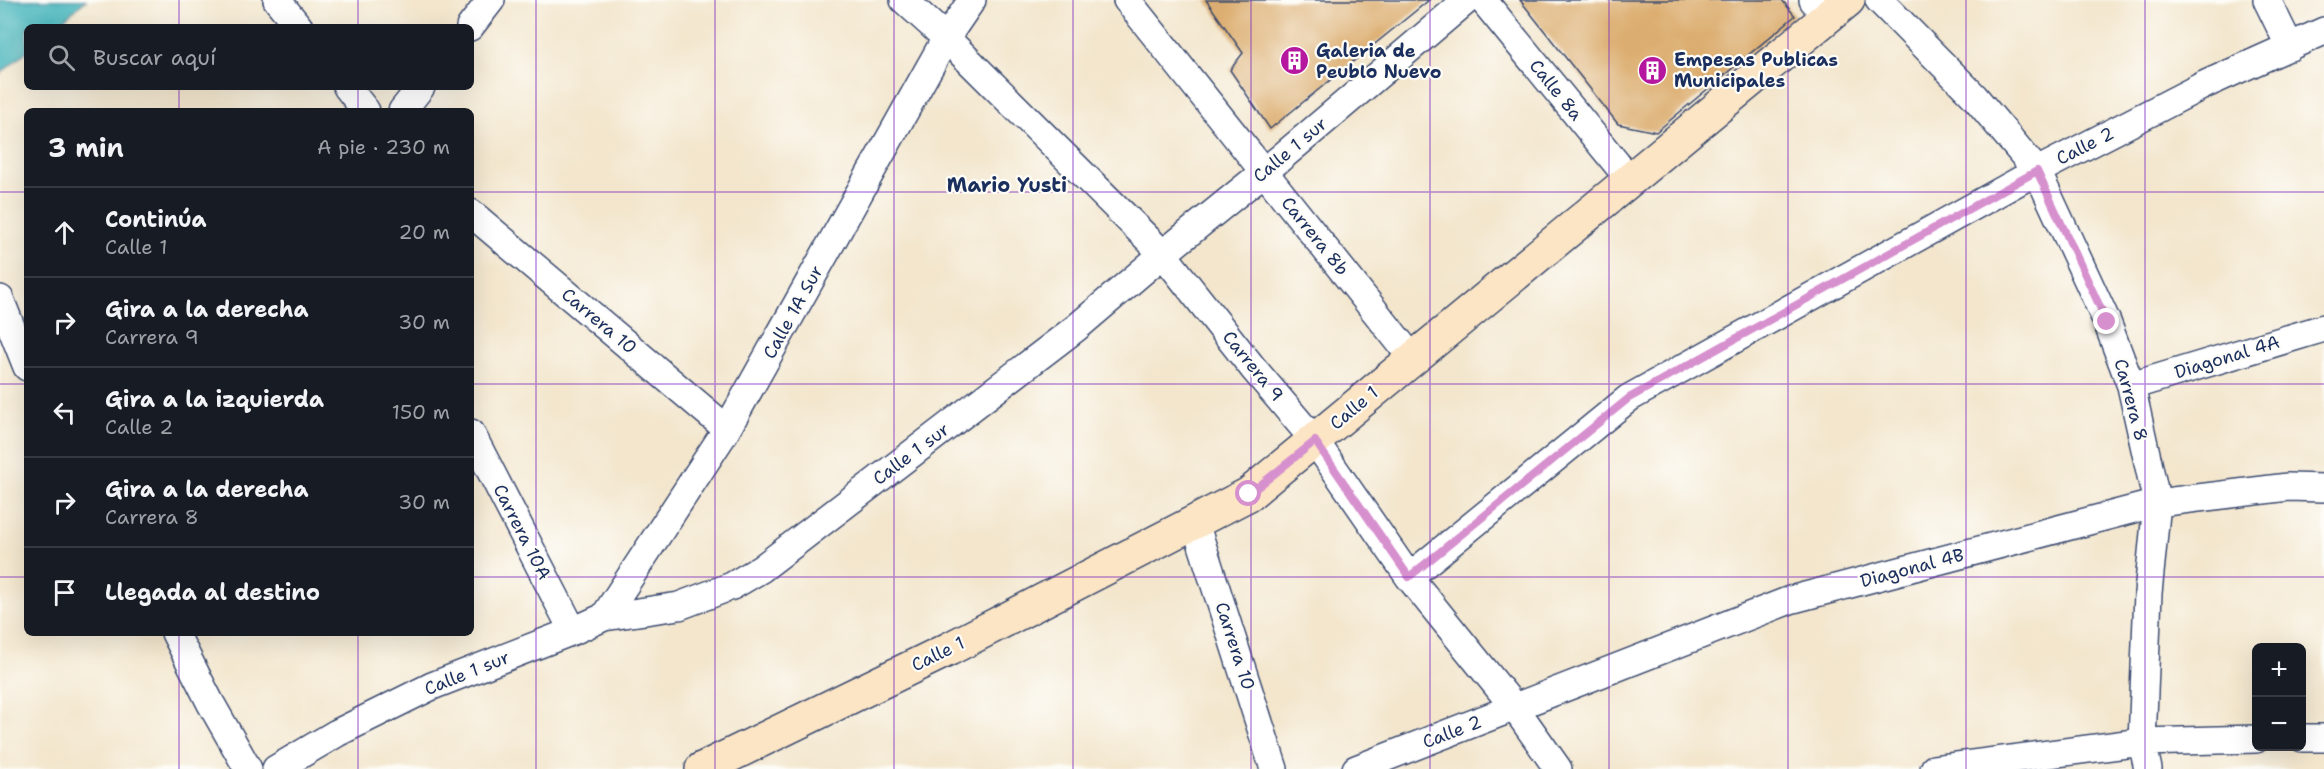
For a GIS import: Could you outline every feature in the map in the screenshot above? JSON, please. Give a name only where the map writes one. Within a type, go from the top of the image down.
[{"type":"main road","name":"Calle 1","points":[[702,769],[949,649],[1249,494],[1630,180],[1829,6]]},
{"type":"street","points":[[277,0],[297,24]]},
{"type":"street","points":[[472,24],[491,0]]},
{"type":"street","name":"Carrera 9","points":[[904,0],[946,38],[1162,254],[1315,441],[1409,577],[1515,708],[1558,769]]},
{"type":"street","name":"Calle 1A Sur","points":[[604,617],[727,429],[946,38],[972,0]]},
{"type":"street","name":"Carrera 8b","points":[[1127,0],[1413,359]]},
{"type":"street","name":"Calle 1 sur","points":[[276,769],[337,733],[432,686],[604,617],[680,606],[732,586],[761,569],[1077,328],[1162,254],[1264,172],[1467,0]]},
{"type":"street","name":"Calle 8a","points":[[1483,0],[1630,180]]},
{"type":"street","name":"Carrera 8","points":[[1879,0],[1974,96],[2037,171],[2107,322],[2131,386],[2157,503],[2148,593],[2142,742],[2148,769]]},
{"type":"street","points":[[2267,0],[2290,47]]},
{"type":"street","name":"Calle 2","points":[[1409,577],[1629,398],[2037,171],[2206,84],[2324,31]]},
{"type":"street","points":[[349,90],[364,108]]},
{"type":"street","points":[[404,108],[419,90]]},
{"type":"street","name":"Carrera 10","points":[[474,216],[727,429]]},
{"type":"street","points":[[0,299],[24,359]]},
{"type":"street","name":"Diagonal 4A","points":[[2131,386],[2324,328]]},
{"type":"street","name":"Carrera 10A","points":[[474,439],[573,631]]},
{"type":"street","name":"Diagonal 4B","points":[[1515,708],[1790,600],[2157,503],[2288,487],[2324,488]]},
{"type":"street","name":"Carrera 10","points":[[1195,523],[1274,769]]},
{"type":"street","points":[[176,636],[248,769]]},
{"type":"street","name":"Calle 2","points":[[1356,769],[1515,708]]},
{"type":"street","points":[[2306,738],[2324,738]]},
{"type":"street","points":[[1934,769],[2142,742],[2252,739]]},
{"type":"water","points":[[0,0],[86,0],[58,24],[24,24],[24,54],[0,74]]},
{"type":"building","name":"Galeria de Peublo Nuevo","points":[[1206,0],[1429,0],[1270,129],[1230,70],[1243,53]]},
{"type":"building","name":"Empesas Publicas Municipales","points":[[1520,0],[1782,0],[1795,16],[1656,132],[1618,124]]},
{"type":"place","name":"Galeria de Peublo Nuevo","points":[[1295,61]]},
{"type":"place","name":"Empesas Publicas Municipales","points":[[1653,70]]},
{"type":"district","name":"Mario Yusti","points":[[1007,185]]},
{"type":"route","points":[[1249,494],[1315,441],[1409,577],[1629,398],[2037,171],[2107,322]]}]
